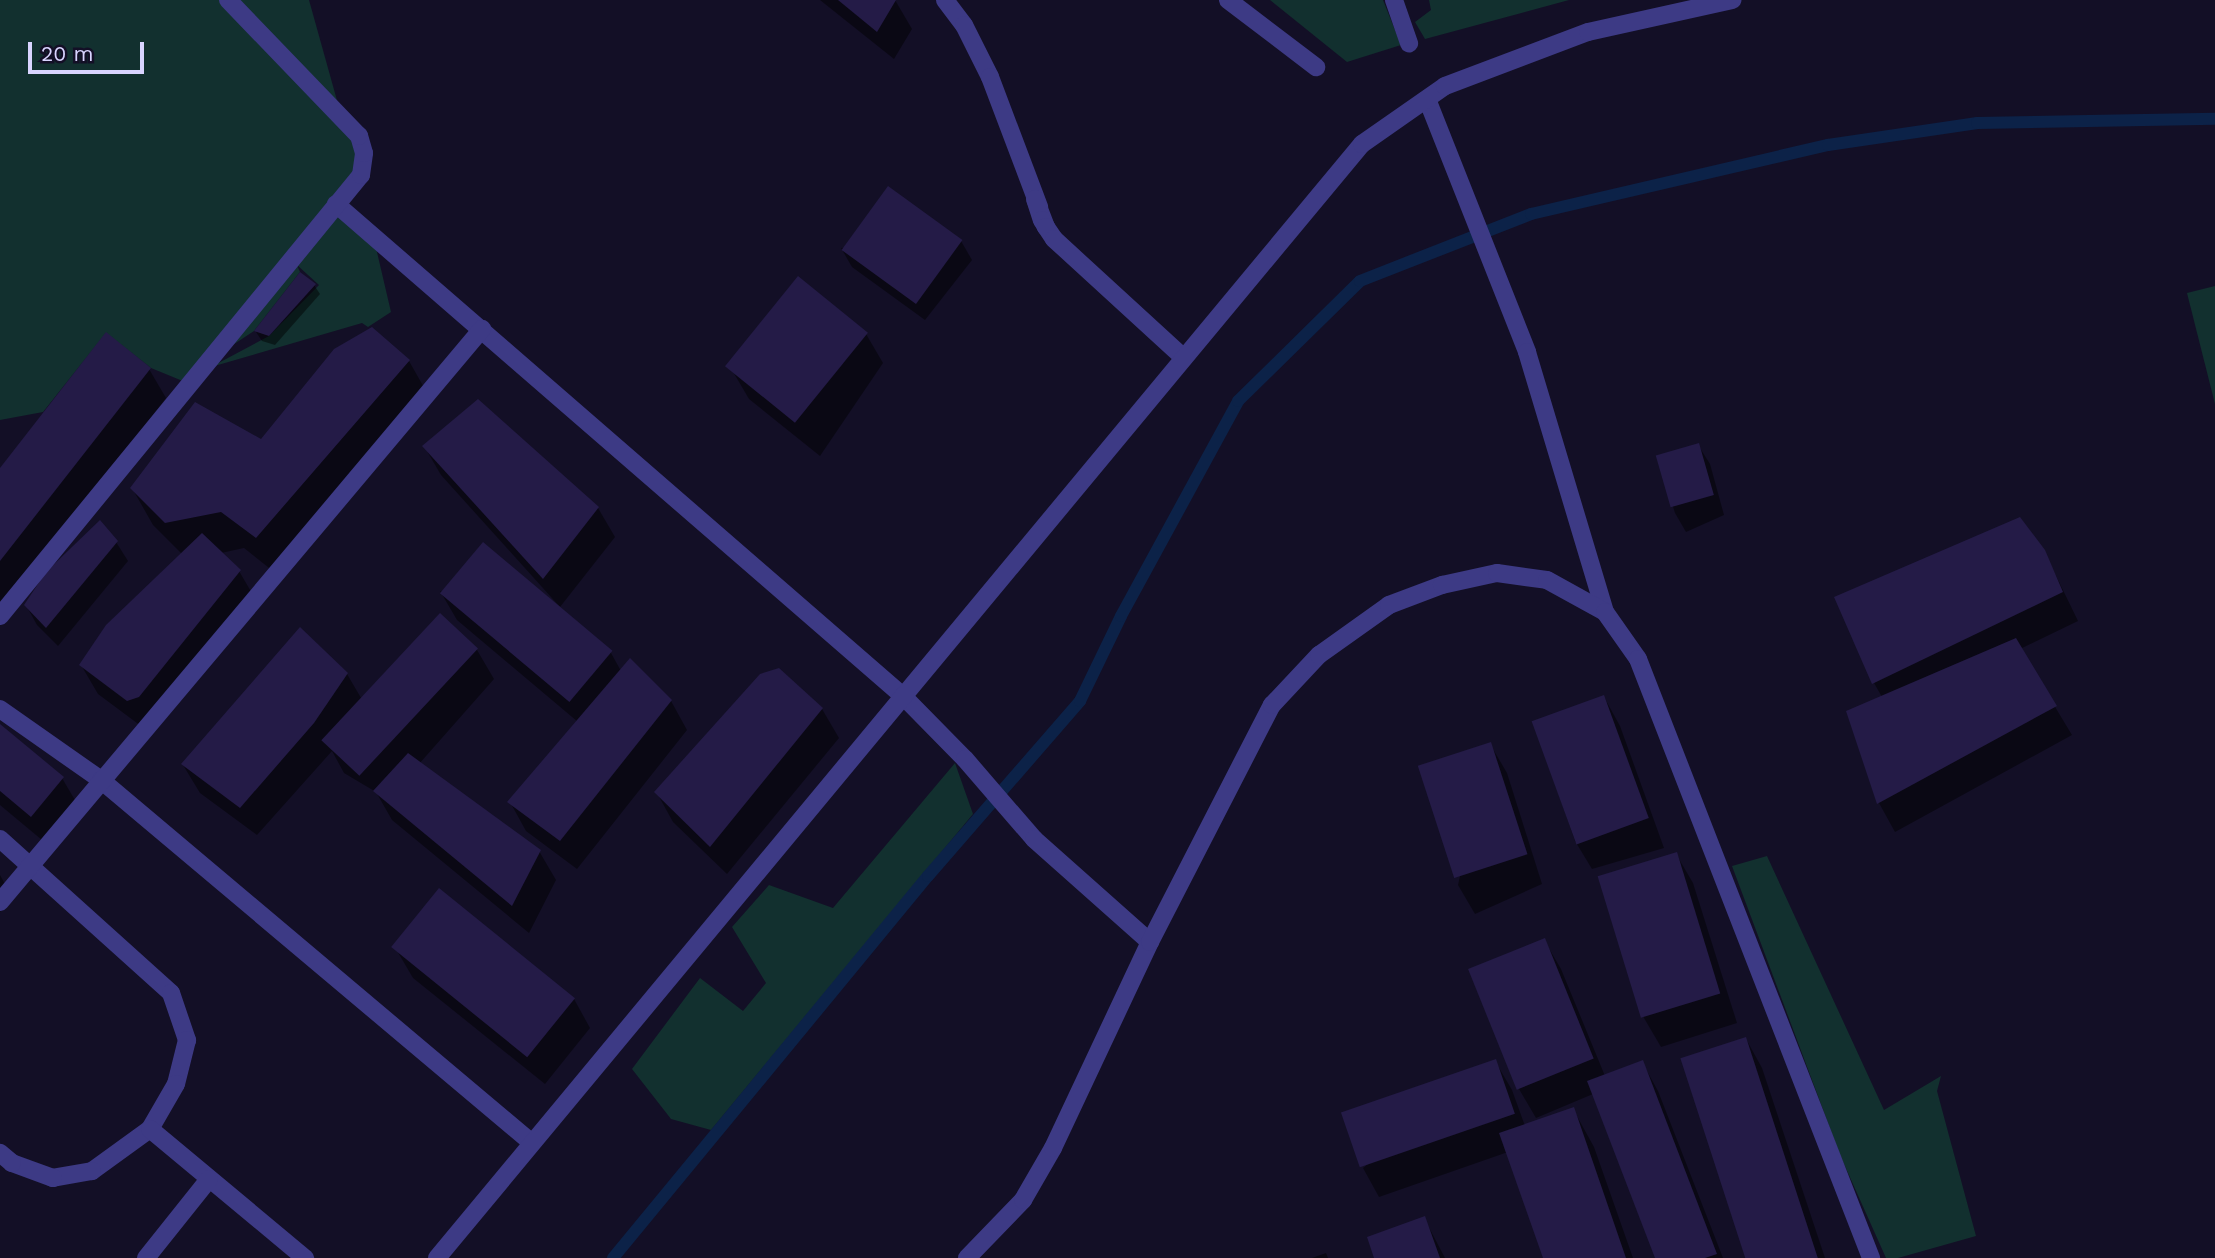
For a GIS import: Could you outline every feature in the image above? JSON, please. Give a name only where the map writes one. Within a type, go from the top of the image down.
[{"type":"street","points":[[0,616],[360,175],[364,153],[359,136],[228,0]]},
{"type":"street","points":[[945,0],[964,25],[990,77],[1046,227],[1054,239],[1184,358]]},
{"type":"street","points":[[1228,0],[1315,67]]},
{"type":"street","points":[[1394,0],[1409,43]]},
{"type":"street","points":[[437,1258],[1362,144],[1445,86],[1588,32],[1732,0]]},
{"type":"street","points":[[1427,99],[1527,352],[1605,612],[1639,659],[1871,1258]]},
{"type":"street","points":[[337,204],[904,696],[965,759],[1034,839],[1150,942]]},
{"type":"street","points":[[0,902],[482,329]]},
{"type":"street","points":[[967,1258],[1023,1200],[1053,1148],[1150,942],[1272,705],[1319,655],[1389,606],[1442,585],[1497,572],[1547,580],[1605,612]]},
{"type":"street","points":[[0,709],[101,780],[532,1143]]},
{"type":"street","points":[[0,839],[171,993],[187,1040],[176,1084],[150,1129],[92,1171],[53,1178],[12,1163],[0,1153]]},
{"type":"street","points":[[150,1129],[305,1258]]},
{"type":"street","points":[[146,1258],[209,1179]]},
{"type":"green space","points":[[0,0],[228,0],[349,123],[361,175],[338,212],[373,235],[391,312],[368,327],[362,323],[211,367],[269,336],[319,285],[297,265],[300,272],[254,331],[207,362],[190,384],[151,368],[106,333],[43,412],[0,420]]},
{"type":"green space","points":[[231,0],[309,0],[338,104]]},
{"type":"green space","points":[[1270,0],[1383,0],[1401,45],[1347,62]]},
{"type":"green space","points":[[1429,0],[1569,0],[1425,39],[1415,22],[1431,10]]},
{"type":"green space","points":[[2215,286],[2215,404],[2187,293]]},
{"type":"green space","points":[[955,763],[973,814],[711,1130],[671,1119],[632,1069],[700,978],[743,1011],[766,983],[732,927],[769,885],[833,908]]},
{"type":"green space","points":[[1767,856],[1884,1110],[1941,1076],[1937,1091],[1976,1236],[1898,1258],[1886,1258],[1840,1155],[1732,866]]},
{"type":"building","points":[[838,0],[896,0],[877,32]]},
{"type":"building","points":[[888,186],[962,240],[916,304],[842,250]]},
{"type":"building","points":[[300,272],[316,284],[269,336],[254,331]]},
{"type":"building","points":[[798,276],[868,333],[795,423],[725,366]]},
{"type":"building","points":[[372,327],[410,360],[256,538],[221,512],[165,523],[130,488],[195,402],[261,439],[334,349]]},
{"type":"building","points":[[106,332],[151,368],[0,561],[0,468]]},
{"type":"building","points":[[478,399],[599,507],[543,579],[422,446]]},
{"type":"building","points":[[1699,443],[1714,495],[1671,507],[1656,455]]},
{"type":"building","points":[[2020,517],[2045,550],[2063,592],[1872,684],[1834,597]]},
{"type":"building","points":[[100,520],[118,541],[46,628],[24,605],[46,572]]},
{"type":"building","points":[[202,533],[241,570],[139,697],[127,701],[79,665],[106,625]]},
{"type":"building","points":[[483,542],[612,651],[569,702],[440,593]]},
{"type":"building","points":[[440,613],[478,648],[359,776],[321,740]]},
{"type":"building","points":[[300,627],[348,673],[314,723],[240,808],[181,764]]},
{"type":"building","points":[[2016,638],[2057,706],[1877,804],[1846,711]]},
{"type":"building","points":[[630,658],[672,700],[560,841],[507,802]]},
{"type":"building","points":[[779,668],[823,708],[710,847],[654,792],[760,674]]},
{"type":"building","points":[[1604,695],[1649,818],[1576,844],[1532,721]]},
{"type":"building","points":[[0,724],[64,777],[31,817],[0,791]]},
{"type":"building","points":[[1491,742],[1527,854],[1454,878],[1418,766]]},
{"type":"building","points":[[408,753],[541,850],[512,906],[373,791]]},
{"type":"building","points":[[1677,852],[1720,994],[1641,1018],[1598,876]]},
{"type":"building","points":[[439,888],[575,998],[527,1057],[391,947]]},
{"type":"building","points":[[1545,938],[1594,1059],[1517,1090],[1468,969]]},
{"type":"building","points":[[1746,1037],[1818,1258],[1745,1258],[1680,1058]]},
{"type":"building","points":[[1496,1059],[1515,1114],[1360,1167],[1341,1112]]},
{"type":"building","points":[[1643,1060],[1717,1254],[1705,1258],[1655,1258],[1587,1081]]},
{"type":"building","points":[[1574,1107],[1626,1258],[1543,1258],[1499,1133]]},
{"type":"building","points":[[1425,1216],[1440,1258],[1374,1258],[1367,1237]]},
{"type":"waterway","points":[[613,1258],[928,876],[1080,701],[1121,616],[1238,401],[1360,281],[1531,214],[1828,145],[1977,123],[2215,119]]}]
